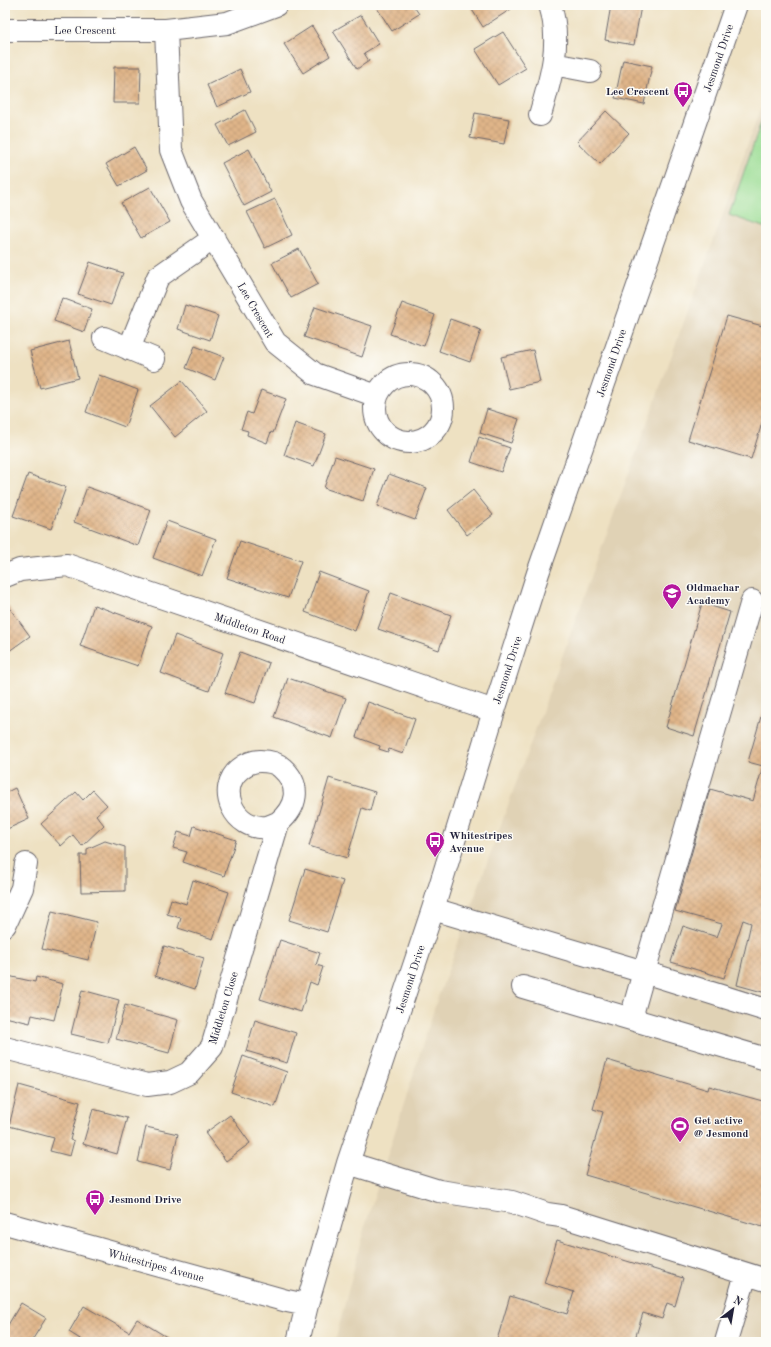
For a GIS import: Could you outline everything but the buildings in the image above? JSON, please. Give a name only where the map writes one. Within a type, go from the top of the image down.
[{"type":"street","name":"Lee Crescent","points":[[5,30],[166,30],[227,23],[276,5]]},
{"type":"street","points":[[540,115],[550,78],[556,42],[550,5]]},
{"type":"street","name":"Jesmond Drive","points":[[298,1342],[307,1305],[348,1163],[433,909],[538,573],[736,5]]},
{"type":"street","name":"Lee Crescent","points":[[166,30],[171,150],[191,201],[275,342],[315,374],[377,396]]},
{"type":"street","points":[[553,64],[590,71]]},
{"type":"street","points":[[129,349],[158,277],[214,238]]},
{"type":"street","points":[[104,338],[154,359]]},
{"type":"street","name":"Middleton Road","points":[[5,576],[20,570],[67,565],[494,711]]},
{"type":"street","points":[[630,1018],[752,601]]},
{"type":"street","name":"Middleton Close","points":[[5,1048],[147,1085],[170,1082],[189,1073],[212,1047],[278,823]]},
{"type":"street","points":[[5,925],[22,888],[26,864]]},
{"type":"street","points":[[433,909],[766,1010]]},
{"type":"street","points":[[523,987],[766,1059]]},
{"type":"street","points":[[348,1163],[438,1191],[512,1202],[756,1277],[726,1342]]},
{"type":"street","name":"Whitestripes Avenue","points":[[5,1224],[287,1301],[307,1305]]},
{"type":"shaded area","points":[[766,92],[766,1342],[335,1342],[364,1229],[436,1003],[722,217]]},
{"type":"green space","points":[[766,108],[766,228],[729,215]]},
{"type":"place","name":"Lee Crescent","points":[[683,108]]},
{"type":"place","name":"Oldmachar Academy","points":[[672,610]]},
{"type":"place","name":"Whitestripes Avenue","points":[[435,858]]},
{"type":"place","name":"Get active @ Jesmond","points":[[680,1143]]},
{"type":"place","name":"Jesmond Drive","points":[[95,1216]]}]
